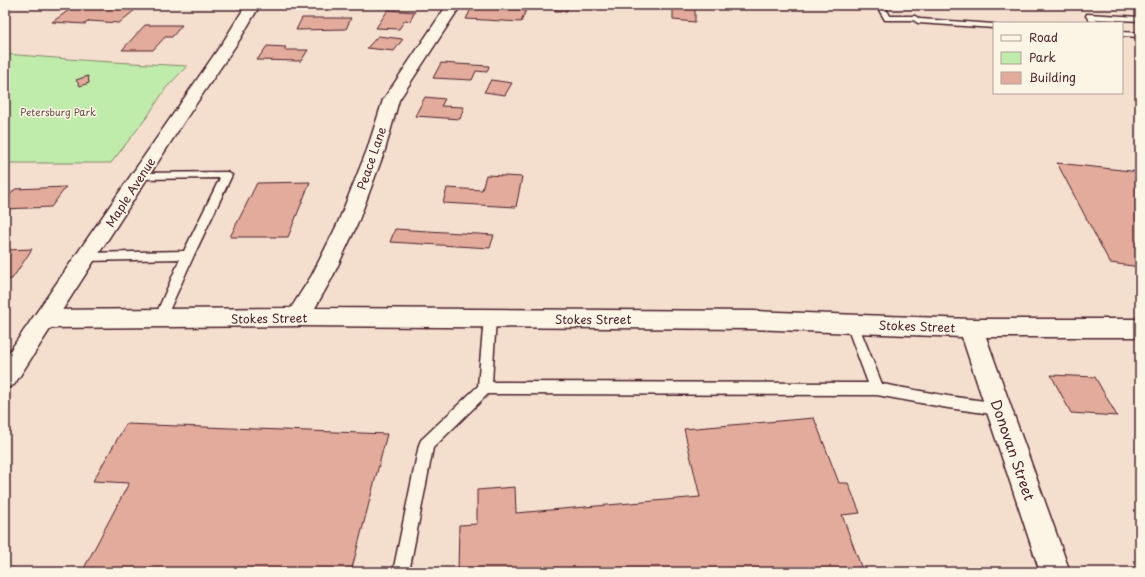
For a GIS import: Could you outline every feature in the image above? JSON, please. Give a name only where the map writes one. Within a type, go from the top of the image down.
[{"type":"street","name":"Maple Avenue","points":[[5,378],[141,176],[166,135],[240,29],[254,5]]},
{"type":"street","name":"Peace Lane","points":[[298,317],[321,278],[347,225],[376,150],[391,100],[416,60],[454,5]]},
{"type":"street","name":"Stokes Street","points":[[45,320],[298,317],[490,318],[752,320],[971,328],[1140,328]]},
{"type":"street","name":"Donovan Street","points":[[971,328],[1055,572]]},
{"type":"lane","points":[[880,5],[888,18],[915,18],[918,21],[993,26]]},
{"type":"lane","points":[[1094,22],[1090,16],[1140,19]]},
{"type":"lane","points":[[1123,34],[1140,35]]},
{"type":"lane","points":[[141,176],[227,175],[188,255],[160,319]]},
{"type":"lane","points":[[86,257],[188,255]]},
{"type":"lane","points":[[401,572],[426,445],[485,388],[490,318]]},
{"type":"lane","points":[[852,324],[877,389]]},
{"type":"lane","points":[[485,388],[877,389],[948,402],[999,409]]},
{"type":"green space","name":"Petersburg Park","points":[[5,54],[187,66],[166,88],[147,117],[111,163],[5,163]]},
{"type":"building","points":[[553,5],[568,5],[567,11],[555,11],[556,6]]},
{"type":"building","points":[[1030,5],[1069,5],[1072,8],[1031,7]]},
{"type":"building","points":[[104,7],[136,9],[119,23],[89,21],[85,24],[52,22],[72,8],[101,9]]},
{"type":"building","points":[[472,7],[526,10],[521,22],[466,19]]},
{"type":"building","points":[[673,7],[695,8],[695,22],[673,20]]},
{"type":"building","points":[[388,10],[415,12],[410,21],[405,20],[399,29],[376,28]]},
{"type":"building","points":[[302,18],[351,18],[346,29],[296,30]]},
{"type":"building","points":[[145,25],[182,25],[172,37],[165,37],[153,50],[122,50]]},
{"type":"building","points":[[378,36],[403,39],[394,51],[367,48]]},
{"type":"building","points":[[267,46],[286,47],[284,50],[308,50],[301,61],[257,60]]},
{"type":"building","points":[[441,63],[489,66],[487,72],[476,71],[472,80],[433,78]]},
{"type":"building","points":[[88,76],[89,83],[80,86],[76,80]]},
{"type":"building","points":[[491,80],[512,83],[505,95],[484,92]]},
{"type":"building","points":[[425,97],[445,99],[441,106],[464,107],[460,119],[415,116]]},
{"type":"building","points":[[1057,163],[1140,172],[1140,267],[1110,263]]},
{"type":"building","points":[[486,175],[522,177],[516,207],[443,203],[447,188],[482,190]]},
{"type":"building","points":[[310,182],[288,237],[230,237],[257,183]]},
{"type":"building","points":[[66,187],[51,207],[5,209],[5,201],[15,189]]},
{"type":"building","points":[[395,229],[494,235],[490,248],[390,242]]},
{"type":"building","points":[[32,249],[12,279],[5,280],[5,250]]},
{"type":"building","points":[[1051,375],[1095,377],[1117,416],[1071,413]]},
{"type":"building","points":[[814,418],[839,483],[848,483],[860,513],[842,515],[863,572],[458,572],[459,525],[477,524],[477,490],[515,487],[516,513],[700,497],[684,429]]},
{"type":"building","points":[[126,424],[387,434],[351,572],[82,572],[129,483],[93,481]]}]
